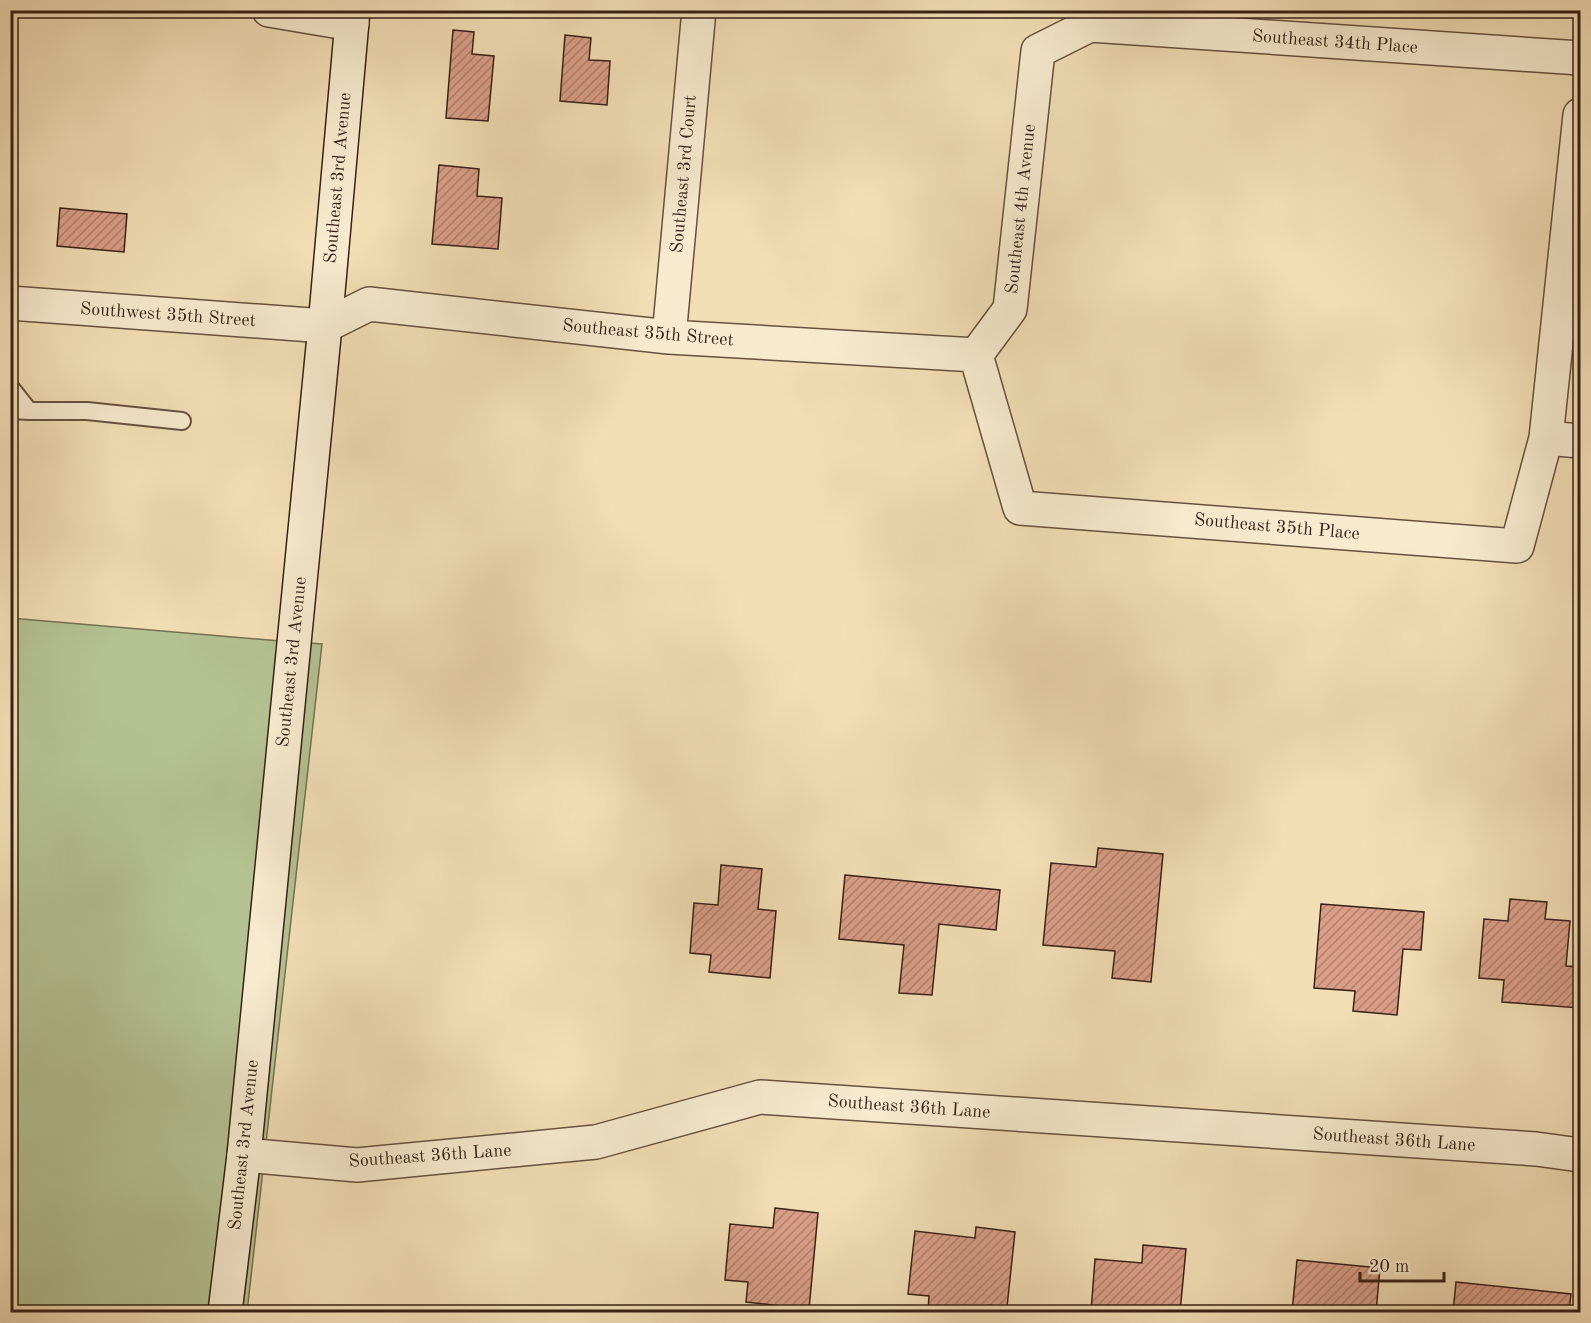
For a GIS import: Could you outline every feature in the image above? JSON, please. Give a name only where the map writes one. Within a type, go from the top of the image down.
[{"type":"street","points":[[269,10],[352,17]]},
{"type":"street","name":"Southeast 3rd Court","points":[[669,337],[699,10]]},
{"type":"street","name":"Southeast 3rd Avenue","points":[[225,1312],[244,1155],[325,326],[352,17]]},
{"type":"street","name":"Southeast 34th Place","points":[[1090,25],[1581,58]]},
{"type":"street","name":"Southeast 4th Avenue","points":[[976,355],[1010,309],[1038,51],[1090,25]]},
{"type":"street","points":[[1581,115],[1546,438],[1581,441]]},
{"type":"street","name":"Southwest 35th Street","points":[[10,303],[325,326]]},
{"type":"street","name":"Southeast 35th Street","points":[[325,326],[369,303],[669,337],[976,355]]},
{"type":"street","name":"Southeast 35th Place","points":[[976,355],[1020,507],[1517,546],[1546,438]]},
{"type":"street","name":"Southeast 36th Lane","points":[[244,1155],[357,1165],[596,1142],[760,1097],[1536,1149],[1581,1155]]},
{"type":"lane","points":[[10,387],[29,411]]},
{"type":"lane","points":[[10,410],[87,411],[182,421]]},
{"type":"green space","points":[[10,618],[280,641],[230,1153],[210,1312],[11,1312]]},
{"type":"green space","points":[[309,643],[322,644],[247,1312],[239,1312]]},
{"type":"building","points":[[453,30],[474,32],[472,54],[494,56],[488,121],[446,118]]},
{"type":"building","points":[[565,35],[591,38],[589,60],[610,61],[607,105],[560,101]]},
{"type":"building","points":[[439,165],[479,169],[477,196],[502,198],[498,249],[432,244]]},
{"type":"building","points":[[60,208],[127,214],[124,252],[57,246]]},
{"type":"building","points":[[1098,848],[1163,854],[1151,982],[1112,978],[1115,951],[1043,945],[1051,863],[1096,867]]},
{"type":"building","points":[[721,865],[762,869],[758,909],[776,911],[770,978],[709,972],[711,955],[690,953],[694,903],[718,905]]},
{"type":"building","points":[[845,875],[1000,890],[996,930],[939,924],[932,995],[899,993],[904,945],[839,939]]},
{"type":"building","points":[[1510,899],[1547,902],[1545,919],[1570,921],[1566,966],[1580,967],[1580,1008],[1502,1002],[1504,980],[1479,978],[1484,919],[1508,921]]},
{"type":"building","points":[[1321,904],[1424,912],[1421,950],[1403,949],[1397,1015],[1353,1011],[1355,991],[1314,988]]},
{"type":"building","points":[[775,1208],[818,1213],[809,1309],[746,1302],[748,1282],[725,1280],[730,1224],[773,1228]]},
{"type":"building","points":[[976,1227],[1015,1232],[1007,1307],[988,1305],[987,1312],[928,1311],[929,1296],[908,1294],[915,1231],[975,1238]]},
{"type":"building","points":[[1143,1245],[1186,1249],[1180,1312],[1091,1312],[1095,1259],[1142,1263]]},
{"type":"building","points":[[1297,1260],[1380,1268],[1376,1312],[1292,1312]]},
{"type":"building","points":[[1456,1282],[1571,1294],[1569,1312],[1453,1312]]}]
